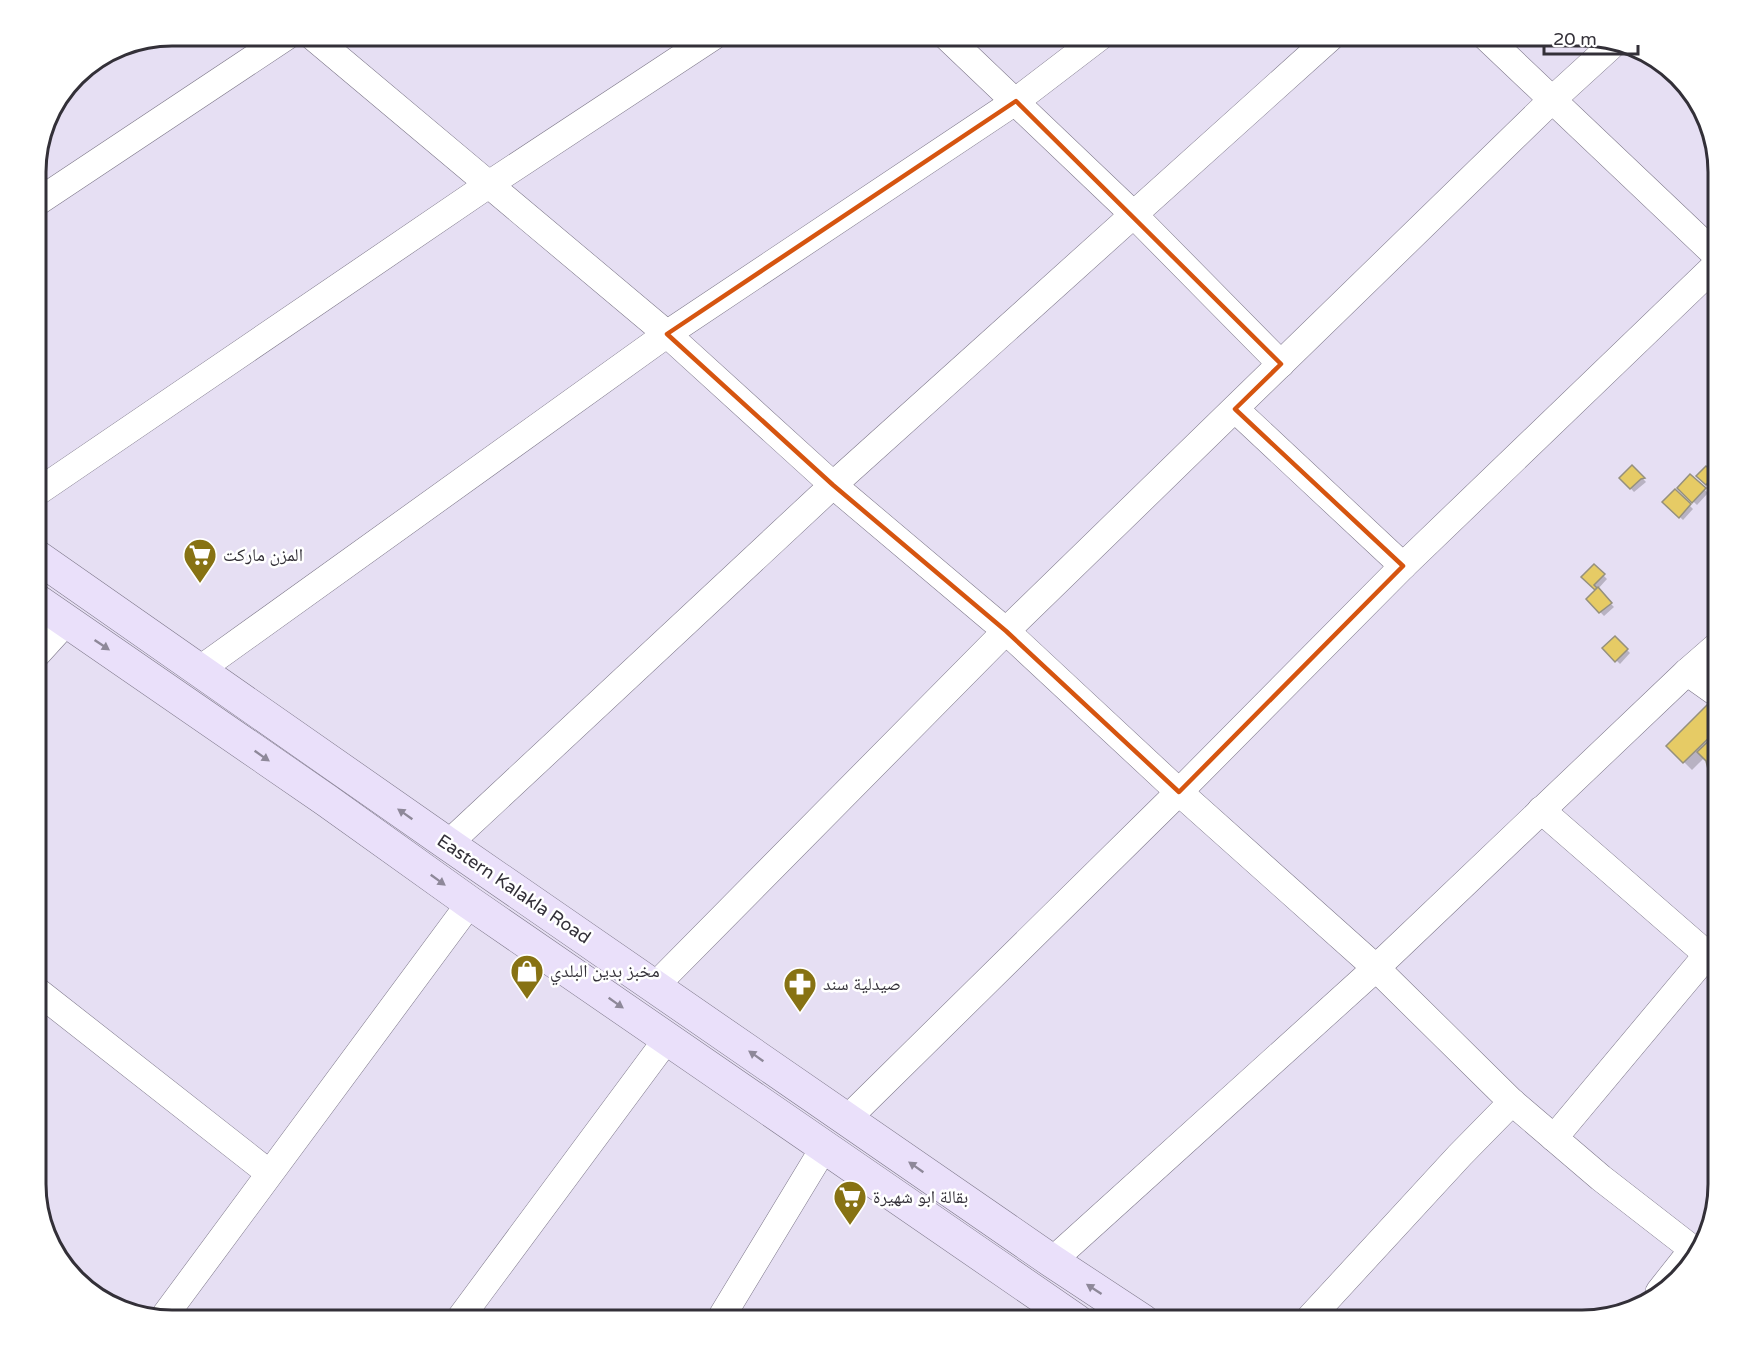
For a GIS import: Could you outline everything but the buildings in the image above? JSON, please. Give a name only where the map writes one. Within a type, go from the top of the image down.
[{"type":"street","points":[[957,46],[1134,215],[1281,364]]},
{"type":"street","points":[[199,670],[667,334],[1016,102],[1088,46]]},
{"type":"street","points":[[448,844],[833,484],[1321,46]]},
{"type":"street","points":[[1496,46],[1708,247]]},
{"type":"street","points":[[47,196],[271,47]]},
{"type":"street","points":[[325,47],[667,334],[833,484],[1006,631],[1179,792],[1376,968],[1512,1102],[1601,1178],[1691,1247]]},
{"type":"street","points":[[47,486],[488,185],[698,47]]},
{"type":"street","points":[[655,986],[1006,631],[1553,99],[1607,49]]},
{"type":"street","points":[[847,1119],[1179,792],[1403,566],[1708,273]]},
{"type":"street","points":[[1235,409],[1403,566]]},
{"type":"street","name":"Eastern Kalakla Road","points":[[47,564],[448,844],[1126,1310]]},
{"type":"street","name":"Eastern Kalakla Road","points":[[47,608],[326,800],[470,903],[1061,1310]]},
{"type":"street","points":[[47,643],[66,621]]},
{"type":"street","points":[[1052,1261],[1376,968],[1708,654]]},
{"type":"street","points":[[1687,672],[1708,687]]},
{"type":"street","points":[[1541,810],[1708,956]]},
{"type":"street","points":[[169,1310],[470,903]]},
{"type":"street","points":[[1554,1138],[1708,966]]},
{"type":"street","points":[[47,999],[269,1173]]},
{"type":"street","points":[[466,1310],[667,1039]]},
{"type":"street","points":[[1317,1310],[1512,1102]]},
{"type":"street","points":[[726,1310],[825,1146]]},
{"type":"highlighted area","points":[[1016,101],[1281,364],[1235,409],[1403,566],[1179,792],[1006,631],[833,485],[667,334]]},
{"type":"place","name":"المزن ماركت","points":[[200,584]]},
{"type":"place","name":"مخبز بدين البلدي","points":[[527,1000]]},
{"type":"place","name":"صيدلية سند","points":[[800,1013]]},
{"type":"place","name":"بقالة ابو شهيرة","points":[[850,1226]]}]
